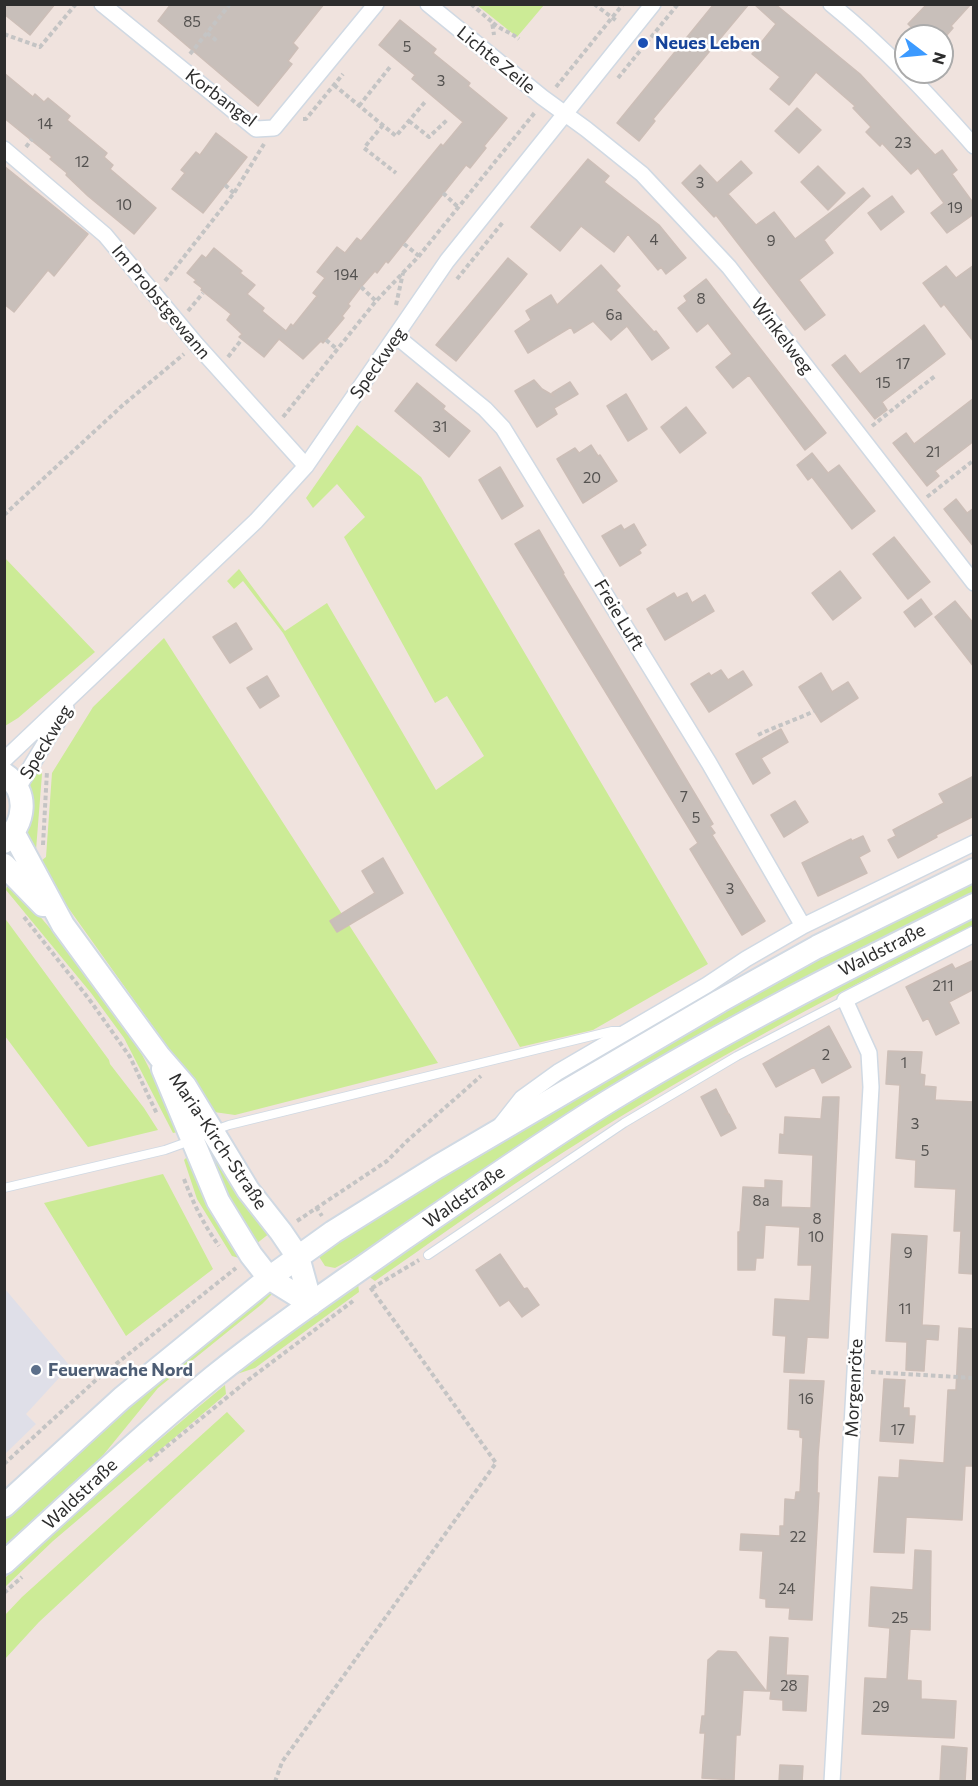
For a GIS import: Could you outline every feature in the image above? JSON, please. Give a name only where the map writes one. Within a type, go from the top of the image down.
[{"type":"main road","points":[[9,838],[21,819],[23,803],[11,781]]},
{"type":"main road","name":"Maria-Kirch-Straße","points":[[9,838],[63,925],[159,1056],[185,1086],[248,1190],[298,1257],[311,1305]]},
{"type":"main road","name":"Maria-Kirch-Straße","points":[[4,865],[63,925]]},
{"type":"main road","name":"Waldstraße","points":[[4,1506],[122,1398],[269,1278],[333,1232],[494,1133],[817,947],[974,870]]},
{"type":"main road","name":"Waldstraße","points":[[4,1563],[164,1418],[214,1377],[311,1305],[525,1156],[614,1098],[771,1008],[974,905]]},
{"type":"main road","name":"Maria-Kirch-Straße","points":[[159,1056],[218,1201],[251,1256],[269,1278],[311,1305]]},
{"type":"street","name":"Korbangel","points":[[102,4],[256,129],[274,128],[376,4]]},
{"type":"street","name":"Lichte Zeile","points":[[428,4],[545,100],[565,113]]},
{"type":"street","name":"Speckweg","points":[[4,760],[256,521],[306,466],[447,261],[653,4]]},
{"type":"street","points":[[831,4],[866,33],[916,82],[974,146]]},
{"type":"street","name":"Winkelweg","points":[[565,113],[642,174],[729,267],[974,583]]},
{"type":"street","name":"Im Probstgewann","points":[[4,149],[105,235],[196,344],[306,466]]},
{"type":"street","name":"Freie Luft","points":[[396,336],[485,410],[503,428],[709,763],[803,926]]},
{"type":"street","name":"Speckweg","points":[[11,781],[74,696]]},
{"type":"street","name":"Waldstraße","points":[[494,1133],[522,1098],[627,1031],[803,926],[974,843]]},
{"type":"street","name":"Waldstraße","points":[[845,1000],[974,934]]},
{"type":"street","name":"Morgenröte","points":[[832,1782],[871,1087],[869,1053],[845,1000]]},
{"type":"lane","name":"Waldstraße","points":[[428,1255],[624,1123],[737,1056],[845,1000]]},
{"type":"lane","points":[[4,1188],[165,1150],[230,1125],[505,1056],[612,1031],[627,1031]]},
{"type":"path","points":[[4,34],[40,47],[76,4]]},
{"type":"path","points":[[180,67],[230,4]]},
{"type":"path","points":[[471,4],[502,30],[510,32],[519,39]]},
{"type":"path","points":[[594,4],[630,32]]},
{"type":"path","points":[[273,430],[376,301],[419,256],[623,4]]},
{"type":"path","points":[[618,78],[678,4]]},
{"type":"path","points":[[487,52],[494,42],[492,22]]},
{"type":"path","points":[[207,33],[216,41],[219,40]]},
{"type":"path","points":[[360,106],[390,67]]},
{"type":"path","points":[[334,85],[396,136],[425,102]]},
{"type":"path","points":[[409,121],[429,137],[447,120]]},
{"type":"path","points":[[383,125],[364,148],[396,173]]},
{"type":"path","points":[[154,295],[234,193],[274,128]]},
{"type":"path","points":[[225,185],[234,193]]},
{"type":"path","points":[[442,193],[458,207]]},
{"type":"path","points":[[456,280],[507,216]]},
{"type":"path","points":[[404,244],[419,256]]},
{"type":"path","points":[[361,287],[376,301]]},
{"type":"path","points":[[179,324],[203,293]]},
{"type":"path","points":[[326,340],[337,349]]},
{"type":"path","points":[[4,515],[123,405],[196,344]]},
{"type":"path","points":[[859,436],[935,376]]},
{"type":"path","points":[[914,507],[974,460]]},
{"type":"path","points":[[758,735],[783,722],[801,718],[814,711]]},
{"type":"path","points":[[19,911],[89,999],[130,1057],[159,1117]]},
{"type":"path","points":[[184,1178],[205,1226],[223,1252]]},
{"type":"path","points":[[144,1466],[247,1381],[371,1289],[428,1255]]},
{"type":"path","points":[[229,1260],[235,1269]]},
{"type":"path","points":[[275,1782],[282,1762],[496,1463],[371,1289]]},
{"type":"path","points":[[855,1371],[974,1378]]},
{"type":"path","points":[[6,1590],[25,1574]]},
{"type":"shaded area","name":"Feuerwache Nord","points":[[5,1289],[70,1366],[26,1414],[36,1424],[5,1454]]},
{"type":"green space","points":[[477,5],[544,5],[517,37]]},
{"type":"green space","points":[[357,425],[421,477],[708,964],[593,1030],[520,1047],[283,633],[243,581],[234,589],[227,581],[239,569],[285,631],[327,603],[436,790],[484,756],[447,696],[435,703],[344,537],[365,517],[337,484],[313,508],[306,498]]},
{"type":"green space","points":[[5,558],[95,652],[18,718],[5,726]]},
{"type":"green space","points":[[164,638],[438,1063],[235,1115],[214,1112],[37,864],[46,857],[52,773],[93,707]]},
{"type":"green space","points":[[37,767],[42,774],[34,852],[25,839],[30,812],[30,779]]},
{"type":"green space","points":[[11,882],[79,963],[126,1027],[150,1069],[178,1132],[173,1133],[124,1038],[91,993],[6,890]]},
{"type":"green space","points":[[973,882],[973,894],[726,1020],[568,1113],[368,1250],[335,1268],[325,1266],[318,1255],[383,1211],[722,1009]]},
{"type":"green space","points":[[973,915],[973,926],[861,982],[696,1072],[536,1170],[375,1281],[368,1276],[531,1162],[725,1046]]},
{"type":"green space","points":[[4,917],[158,1130],[88,1147],[5,1036]]},
{"type":"green space","points":[[212,1145],[270,1233],[256,1244],[232,1207],[204,1150]]},
{"type":"green space","points":[[188,1156],[202,1193],[236,1249],[239,1258],[232,1256],[197,1199],[184,1160]]},
{"type":"green space","points":[[163,1174],[213,1269],[126,1336],[44,1203]]},
{"type":"green space","points":[[358,1283],[359,1292],[255,1368],[237,1374]]},
{"type":"green space","points":[[271,1289],[274,1292],[262,1304],[158,1388],[100,1459],[5,1548],[5,1520],[160,1377]]},
{"type":"green space","points":[[225,1385],[226,1394],[53,1541],[5,1587],[5,1578],[58,1528]]},
{"type":"green space","points":[[227,1412],[245,1431],[39,1622],[5,1659],[5,1615],[22,1597]]},
{"type":"building","points":[[4,4],[55,4],[30,35],[4,14]]},
{"type":"building","points":[[171,4],[324,4],[293,43],[298,48],[288,61],[292,64],[258,106],[158,21]]},
{"type":"building","points":[[714,4],[749,4],[653,119],[655,121],[639,141],[617,123]]},
{"type":"building","points":[[754,4],[775,4],[860,74],[935,155],[942,150],[957,170],[952,174],[974,204],[974,214],[947,233],[931,213],[944,203],[918,168],[911,174],[882,143],[880,146],[866,132],[871,127],[853,108],[855,106],[816,72],[789,105],[770,89],[780,77],[752,54],[776,24]]},
{"type":"building","points":[[927,4],[971,4],[953,24],[908,24]]},
{"type":"building","points":[[400,20],[436,49],[433,53],[470,83],[468,86],[507,118],[484,146],[486,148],[470,168],[466,165],[388,263],[386,261],[377,273],[375,271],[361,287],[348,304],[350,306],[342,316],[344,318],[323,343],[321,341],[303,359],[279,339],[264,357],[239,337],[242,334],[227,320],[231,314],[201,290],[202,288],[194,282],[196,280],[187,273],[202,255],[206,258],[214,248],[255,285],[247,294],[264,308],[262,311],[286,331],[291,324],[293,326],[317,296],[313,293],[325,278],[317,272],[337,247],[345,253],[357,238],[361,241],[441,144],[443,146],[463,122],[412,79],[415,75],[379,45]]},
{"type":"building","points":[[4,73],[33,97],[35,94],[44,102],[48,98],[70,116],[67,120],[107,153],[104,157],[113,165],[110,169],[156,208],[134,234],[88,196],[66,175],[67,173],[50,159],[52,157],[4,118]]},
{"type":"building","points":[[797,108],[821,130],[799,153],[775,131]]},
{"type":"building","points":[[216,133],[247,157],[203,213],[172,189],[185,173],[181,170],[196,152],[200,155]]},
{"type":"building","points":[[588,159],[609,176],[604,182],[659,225],[686,258],[666,274],[661,267],[658,270],[628,234],[614,252],[581,226],[560,251],[531,227]]},
{"type":"building","points":[[741,161],[752,173],[728,194],[756,225],[774,212],[795,239],[863,188],[870,196],[824,240],[833,253],[799,280],[825,315],[805,330],[716,215],[714,217],[682,183],[700,165],[717,183]]},
{"type":"building","points":[[4,166],[88,234],[54,276],[48,270],[14,312],[4,304]]},
{"type":"building","points":[[818,166],[845,193],[828,210],[801,182]]},
{"type":"building","points":[[892,196],[904,212],[881,230],[868,213]]},
{"type":"building","points":[[508,258],[527,274],[456,361],[436,345]]},
{"type":"building","points":[[601,265],[620,286],[616,290],[654,332],[656,331],[669,348],[652,360],[627,326],[611,340],[593,321],[574,333],[571,327],[528,353],[515,331],[531,320],[526,311],[551,295],[557,305]]},
{"type":"building","points":[[974,265],[974,342],[944,304],[941,307],[923,283],[946,266],[956,278]]},
{"type":"building","points":[[706,279],[826,433],[805,450],[749,375],[733,388],[716,367],[732,354],[708,323],[697,332],[678,308],[687,301],[684,296]]},
{"type":"building","points":[[924,325],[945,354],[882,402],[887,410],[875,419],[832,365],[845,355],[860,374]]},
{"type":"building","points":[[534,380],[542,389],[554,396],[552,393],[570,382],[578,394],[554,408],[557,414],[537,427],[515,391]]},
{"type":"building","points":[[417,383],[445,406],[443,409],[470,431],[449,457],[395,411]]},
{"type":"building","points":[[626,394],[647,429],[628,441],[607,406]]},
{"type":"building","points":[[974,398],[974,441],[935,471],[939,476],[927,486],[893,443],[906,433],[914,444]]},
{"type":"building","points":[[686,407],[706,433],[680,453],[661,427]]},
{"type":"building","points":[[591,445],[617,481],[583,503],[557,459],[575,448],[579,453]]},
{"type":"building","points":[[812,453],[828,473],[839,465],[875,511],[852,529],[812,477],[808,480],[797,465]]},
{"type":"building","points":[[500,467],[523,506],[502,519],[479,480]]},
{"type":"building","points":[[956,499],[967,513],[974,508],[974,547],[944,509]]},
{"type":"building","points":[[634,524],[646,545],[639,550],[641,553],[620,566],[602,536],[621,525],[624,530]]},
{"type":"building","points":[[539,530],[713,824],[710,826],[715,833],[712,835],[765,921],[742,935],[690,849],[698,843],[515,544]]},
{"type":"building","points":[[894,537],[930,582],[908,599],[873,554]]},
{"type":"building","points":[[840,571],[861,598],[833,620],[812,593]]},
{"type":"building","points":[[674,593],[677,598],[687,593],[692,603],[705,595],[714,611],[665,640],[647,609]]},
{"type":"building","points":[[921,599],[932,614],[915,627],[904,612]]},
{"type":"building","points":[[955,601],[974,624],[974,667],[935,617]]},
{"type":"building","points":[[236,623],[252,649],[230,663],[213,637]]},
{"type":"building","points":[[721,670],[728,680],[743,671],[752,685],[709,712],[691,684],[709,673],[711,676]]},
{"type":"building","points":[[821,673],[832,692],[848,682],[858,698],[821,722],[799,687]]},
{"type":"building","points":[[267,676],[279,696],[260,708],[247,688]]},
{"type":"building","points":[[781,729],[788,742],[761,758],[770,773],[753,784],[736,754]]},
{"type":"building","points":[[974,776],[974,816],[898,858],[888,840],[896,836],[893,830],[944,803],[939,794]]},
{"type":"building","points":[[795,801],[808,822],[784,837],[771,815]]},
{"type":"building","points":[[863,836],[870,851],[859,857],[867,873],[818,896],[802,863],[851,839],[852,841]]},
{"type":"building","points":[[383,858],[403,893],[337,932],[330,921],[375,893],[362,871]]},
{"type":"building","points":[[974,960],[974,989],[949,1002],[959,1023],[936,1035],[928,1018],[923,1021],[906,987],[952,964],[955,969]]},
{"type":"building","points":[[829,1026],[851,1067],[822,1083],[814,1067],[776,1087],[763,1064]]},
{"type":"building","points":[[888,1051],[922,1052],[920,1074],[925,1075],[924,1086],[936,1087],[935,1100],[974,1102],[974,1274],[959,1273],[961,1231],[954,1231],[956,1189],[915,1187],[916,1160],[896,1158],[900,1085],[886,1084]]},
{"type":"building","points":[[716,1089],[728,1113],[725,1114],[729,1114],[736,1128],[721,1136],[701,1097]]},
{"type":"building","points":[[823,1097],[839,1097],[828,1338],[807,1337],[804,1373],[784,1372],[786,1336],[773,1335],[775,1299],[810,1301],[812,1265],[798,1265],[800,1227],[765,1225],[763,1258],[756,1258],[755,1270],[738,1270],[738,1232],[740,1232],[743,1187],[765,1188],[765,1180],[782,1181],[781,1207],[811,1208],[813,1155],[779,1153],[780,1134],[784,1135],[785,1117],[821,1119]]},
{"type":"building","points":[[892,1234],[927,1236],[922,1325],[939,1326],[938,1340],[926,1339],[924,1371],[906,1370],[907,1342],[886,1341]]},
{"type":"building","points":[[500,1254],[524,1289],[527,1288],[539,1305],[522,1317],[509,1300],[500,1306],[476,1270]]},
{"type":"building","points":[[959,1328],[974,1329],[974,1466],[965,1466],[962,1520],[906,1517],[904,1553],[874,1552],[879,1477],[899,1478],[900,1460],[944,1463],[948,1390],[956,1390]]},
{"type":"building","points":[[884,1379],[905,1380],[903,1408],[909,1408],[909,1416],[915,1416],[913,1443],[880,1441]]},
{"type":"building","points":[[790,1380],[824,1381],[818,1456],[817,1493],[819,1493],[812,1620],[789,1619],[790,1608],[766,1607],[766,1599],[760,1598],[763,1551],[740,1550],[741,1534],[780,1536],[780,1526],[784,1526],[785,1499],[795,1500],[796,1492],[800,1492],[803,1438],[800,1437],[800,1430],[788,1429]]},
{"type":"building","points":[[915,1550],[931,1551],[930,1630],[910,1629],[907,1680],[921,1681],[921,1699],[956,1701],[954,1738],[862,1734],[865,1678],[887,1679],[890,1628],[869,1626],[871,1587],[913,1590]]},
{"type":"building","points":[[770,1637],[788,1638],[786,1675],[808,1676],[806,1711],[783,1710],[783,1700],[770,1699],[771,1691],[767,1691]]},
{"type":"building","points":[[718,1651],[736,1652],[766,1691],[743,1690],[740,1735],[736,1735],[734,1780],[702,1778],[705,1733],[700,1733],[702,1716],[705,1716],[708,1660]]},
{"type":"building","points":[[942,1746],[967,1748],[965,1782],[940,1782]]},
{"type":"building","points":[[780,1765],[803,1766],[802,1782],[779,1782]]},
{"type":"place","name":"Neues Leben","points":[[643,43]]},
{"type":"place","name":"Feuerwache Nord","points":[[36,1370]]}]
